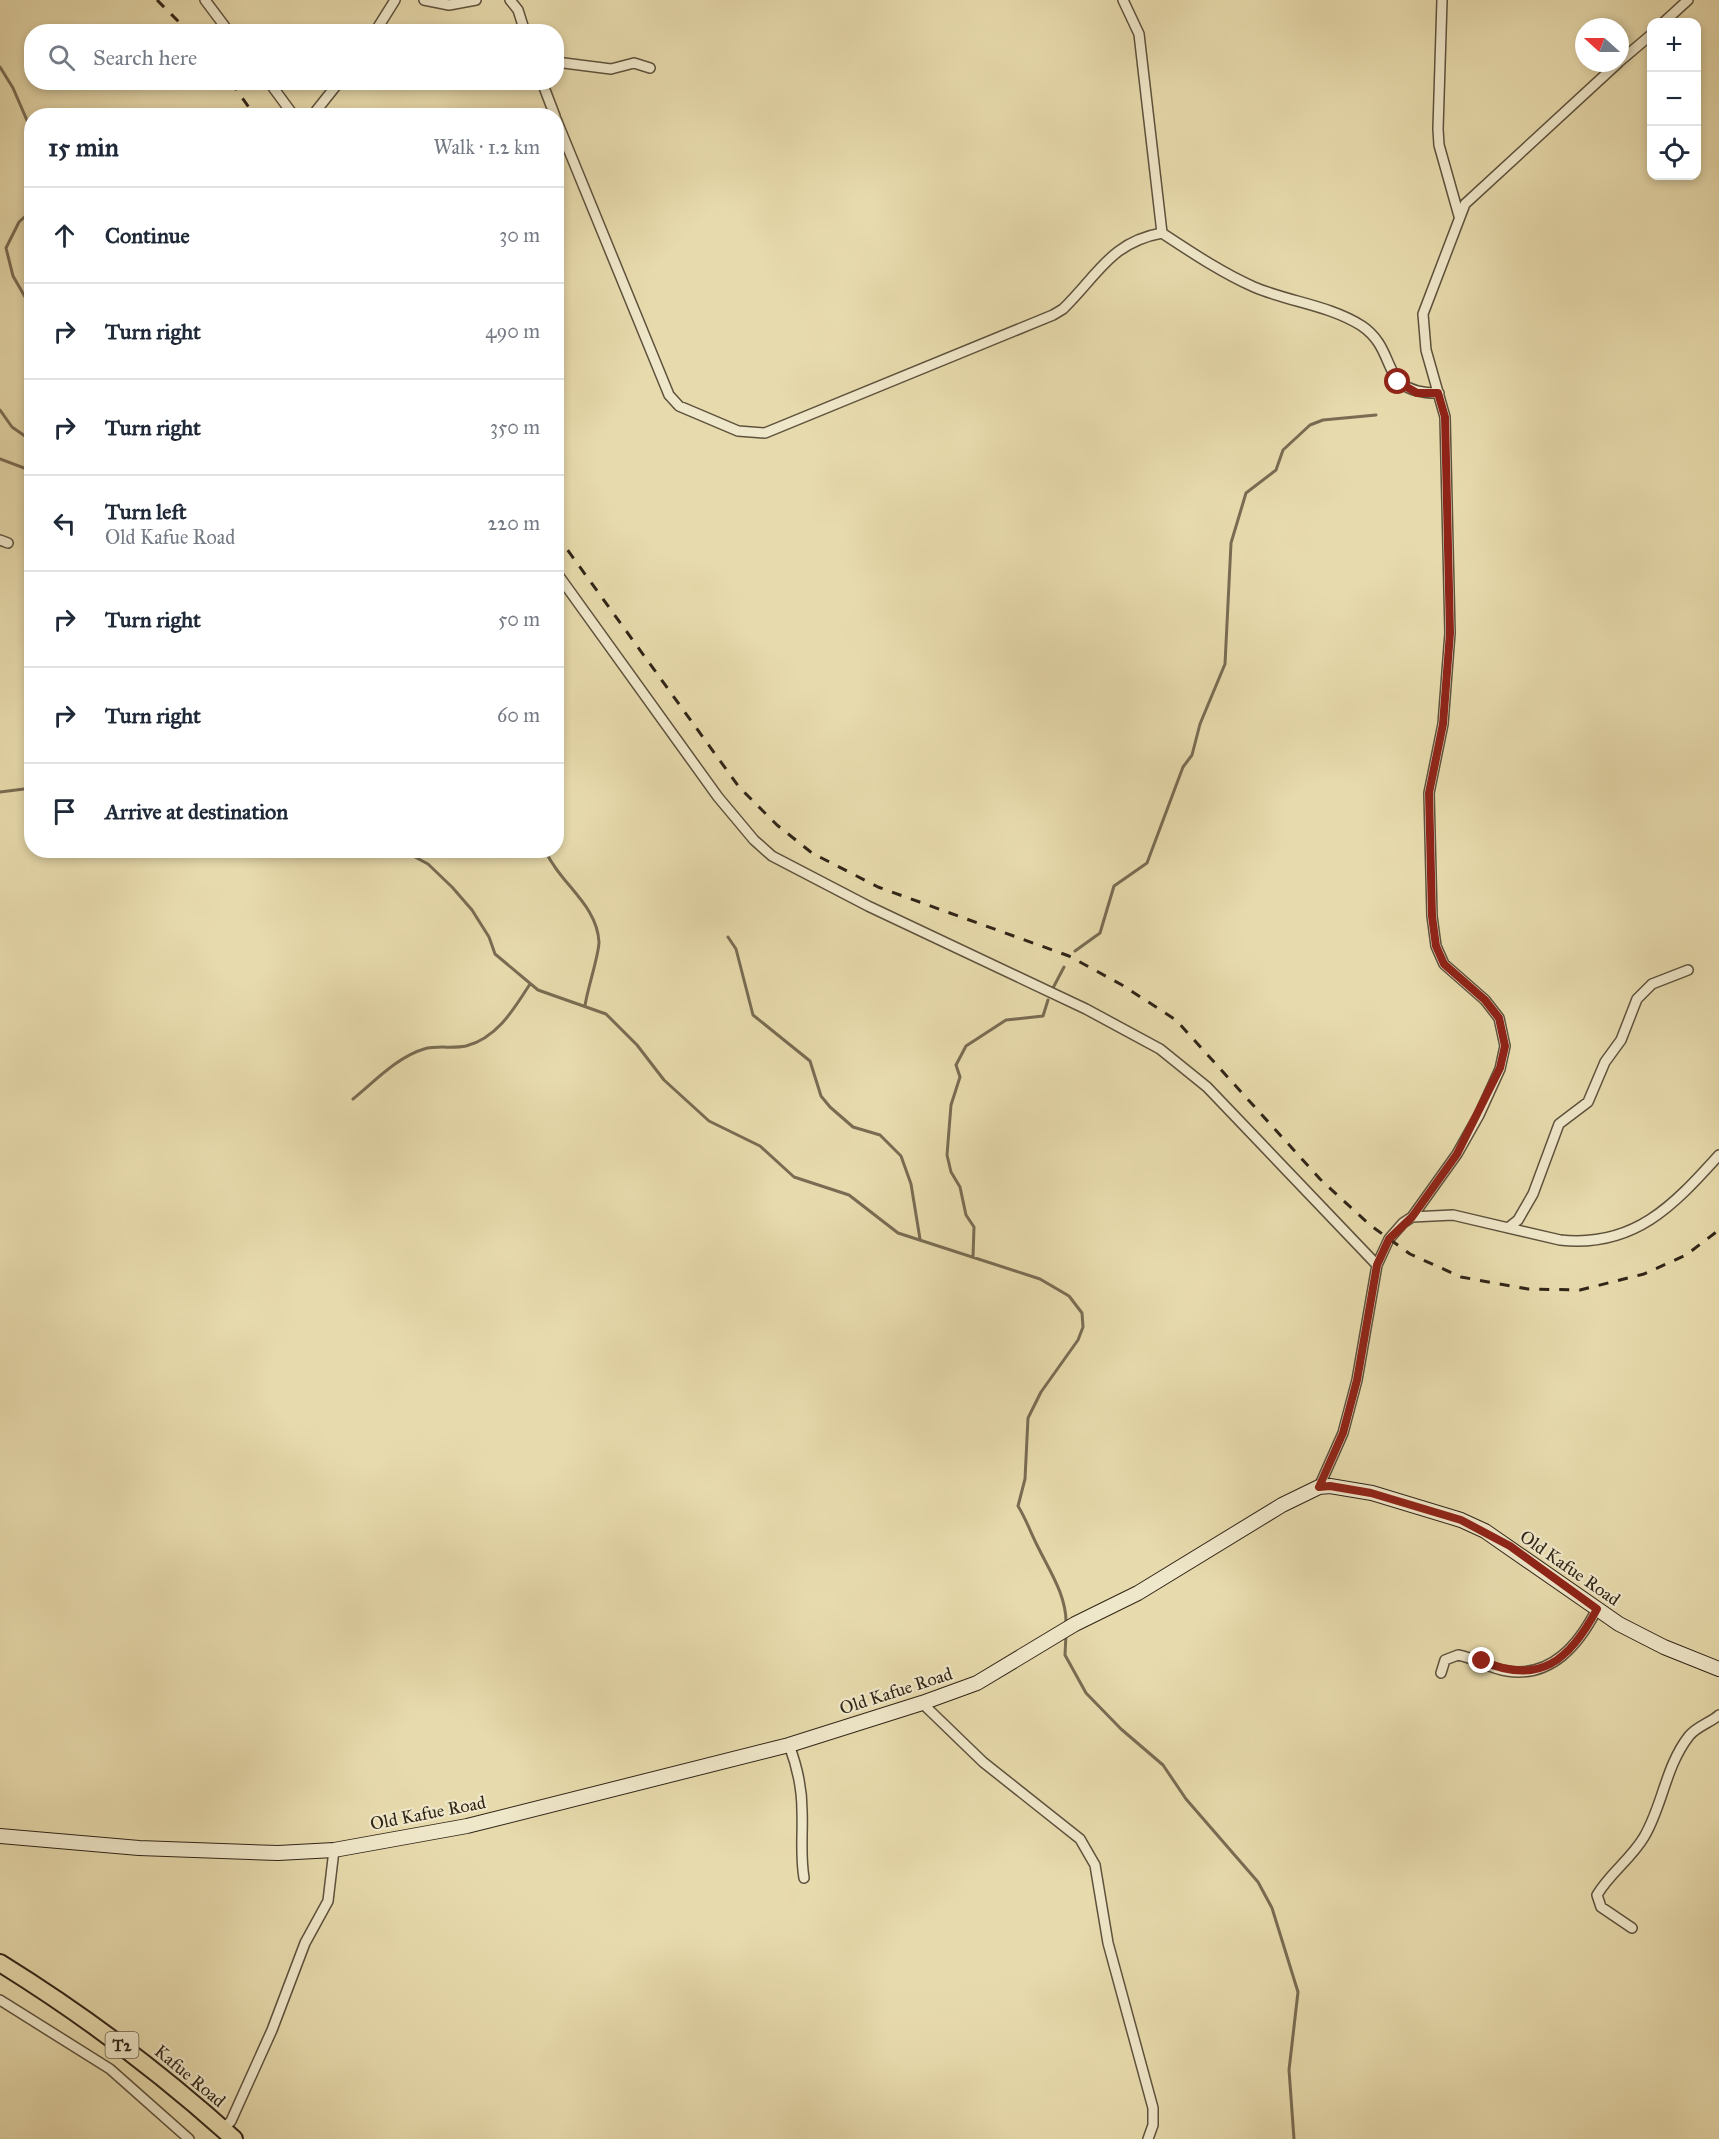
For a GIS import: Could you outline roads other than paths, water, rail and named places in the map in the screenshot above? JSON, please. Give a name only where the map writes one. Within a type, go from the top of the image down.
[{"type":"highway","name":"Kafue Road","points":[[0,1963],[71,2008],[127,2049],[228,2134]]},
{"type":"street","points":[[205,0],[223,24]]},
{"type":"street","points":[[380,24],[395,0]]},
{"type":"street","points":[[424,0],[449,5],[476,0]]},
{"type":"street","points":[[510,0],[518,10],[522,24]]},
{"type":"street","points":[[1124,0],[1139,34],[1162,233]]},
{"type":"street","points":[[1442,0],[1439,145],[1459,216]]},
{"type":"street","points":[[1668,18],[1688,0]]},
{"type":"street","points":[[1629,54],[1647,38]]},
{"type":"street","points":[[564,63],[611,69],[634,63],[650,68]]},
{"type":"street","points":[[1319,1487],[1343,1433],[1357,1380],[1377,1265],[1389,1239],[1412,1217],[1457,1154],[1500,1068],[1505,1046],[1499,1018],[1485,1000],[1444,964],[1436,946],[1432,916],[1429,793],[1443,724],[1450,633],[1445,417],[1426,350],[1423,314],[1459,216],[1476,194],[1609,72]]},
{"type":"street","points":[[275,90],[288,108]]},
{"type":"street","points":[[318,108],[333,90]]},
{"type":"street","points":[[545,90],[552,108]]},
{"type":"street","points":[[564,137],[669,396],[679,406],[738,431],[751,434],[772,430],[1044,319],[1063,309],[1119,249],[1143,236],[1162,233],[1255,287],[1308,303],[1360,325],[1370,333],[1384,352],[1398,382],[1417,393],[1438,393]]},
{"type":"street","points":[[564,583],[718,797],[754,840],[772,856],[868,906],[1086,1009],[1160,1049],[1207,1087],[1377,1265]]},
{"type":"street","points":[[1508,1228],[1518,1220],[1533,1194],[1559,1124],[1588,1102],[1605,1062],[1621,1040],[1637,999],[1652,984],[1688,970]]},
{"type":"street","points":[[1412,1217],[1453,1215],[1578,1242],[1618,1237],[1659,1215],[1719,1155]]},
{"type":"street","name":"Old Kafue Road","points":[[0,1836],[139,1848],[278,1853],[334,1850],[466,1827],[789,1745],[977,1683],[1075,1624],[1138,1593],[1282,1505],[1319,1487],[1330,1486],[1371,1493],[1461,1520],[1510,1546],[1619,1624],[1664,1647],[1719,1669]]},
{"type":"street","points":[[1441,1673],[1445,1660],[1458,1655],[1505,1671],[1520,1672],[1555,1661],[1580,1641],[1597,1609]]},
{"type":"street","points":[[922,1703],[984,1762],[1080,1839],[1095,1865],[1108,1943],[1153,2108],[1153,2125],[1148,2139]]},
{"type":"street","points":[[1632,1928],[1601,1907],[1597,1895],[1643,1839],[1658,1807],[1669,1769],[1689,1735],[1719,1714]]},
{"type":"street","points":[[789,1745],[797,1767],[802,1811],[800,1853],[804,1878]]},
{"type":"street","points":[[228,2134],[231,2121],[272,2030],[305,1943],[328,1901],[334,1850]]},
{"type":"street","points":[[0,2000],[110,2069],[189,2139]]},
{"type":"waterway","points":[[0,67],[13,88],[24,113]]},
{"type":"waterway","points":[[24,217],[19,222],[6,248],[13,276],[24,295]]},
{"type":"waterway","points":[[0,410],[12,427],[24,435]]},
{"type":"waterway","points":[[1075,951],[1100,933],[1114,886],[1147,863],[1183,767],[1192,755],[1200,724],[1225,664],[1231,543],[1246,493],[1276,470],[1283,450],[1310,425],[1323,420],[1376,415]]},
{"type":"waterway","points":[[0,459],[24,468]]},
{"type":"waterway","points":[[0,792],[24,789]]},
{"type":"waterway","points":[[417,858],[428,864],[472,910],[489,937],[495,954],[538,990],[606,1014],[637,1045],[664,1080],[709,1121],[760,1146],[794,1177],[849,1195],[898,1233],[1040,1279],[1069,1296],[1082,1313],[1083,1327],[1078,1340],[1041,1392],[1028,1418],[1025,1479],[1018,1506],[1060,1593],[1064,1603],[1066,1624]]},
{"type":"waterway","points":[[550,858],[585,905],[597,929],[599,942],[585,1006]]},
{"type":"waterway","points":[[728,937],[736,949],[753,1015],[810,1061],[821,1096],[830,1107],[853,1127],[880,1135],[901,1156],[911,1184],[920,1239]]},
{"type":"waterway","points":[[1053,988],[1064,967]]},
{"type":"waterway","points":[[353,1099],[386,1071],[414,1053],[429,1048],[466,1046],[487,1036],[504,1021],[530,984]]},
{"type":"waterway","points":[[973,1257],[974,1227],[966,1215],[960,1187],[951,1172],[947,1155],[951,1105],[960,1077],[956,1065],[966,1046],[1006,1020],[1043,1016],[1048,1000]]},
{"type":"waterway","points":[[1066,1634],[1065,1655],[1086,1693],[1121,1729],[1163,1765],[1186,1799],[1258,1882],[1272,1908],[1298,1992],[1289,2070],[1294,2139]]},
{"type":"railway","points":[[157,0],[181,24]]},
{"type":"railway","points":[[237,90],[249,108]]},
{"type":"railway","points":[[564,545],[739,787],[777,825],[812,853],[878,887],[1069,956],[1122,985],[1176,1020],[1320,1179],[1370,1225],[1410,1254],[1461,1277],[1528,1289],[1580,1290],[1644,1274],[1686,1255],[1719,1230]]}]
